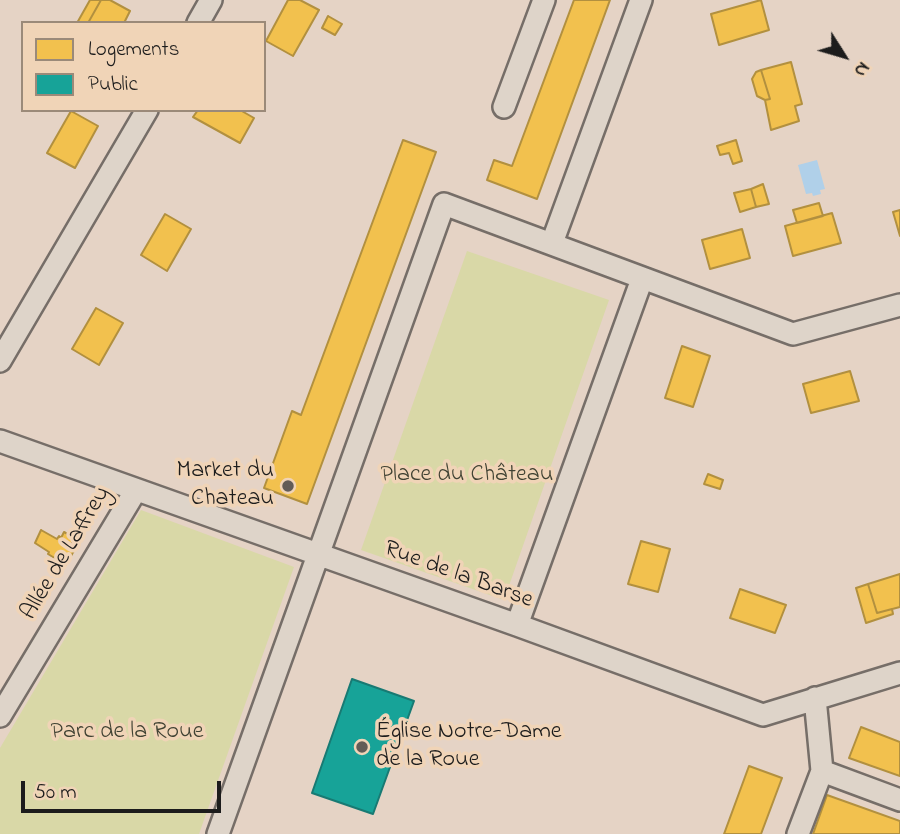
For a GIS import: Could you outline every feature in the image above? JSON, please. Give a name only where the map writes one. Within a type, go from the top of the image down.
[{"type":"street","points":[[199,21],[211,0]]},
{"type":"street","points":[[504,107],[544,0]]},
{"type":"street","points":[[552,243],[642,0]]},
{"type":"street","points":[[0,361],[146,112]]},
{"type":"street","points":[[218,834],[444,204],[793,334],[900,305]]},
{"type":"street","points":[[517,625],[642,279]]},
{"type":"street","name":"Rue de la Barse","points":[[0,441],[763,715],[900,673]]},
{"type":"street","name":"Allée de Laffrey","points":[[0,716],[136,490]]},
{"type":"street","points":[[798,834],[822,771],[815,698]]},
{"type":"street","points":[[822,771],[900,800]]},
{"type":"green space","name":"Place du Château","points":[[467,251],[609,300],[504,600],[361,550]]},
{"type":"green space","name":"Parc de la Roue","points":[[141,510],[294,567],[199,834],[0,834],[0,748]]},
{"type":"water","points":[[817,160],[825,189],[820,190],[821,194],[813,196],[812,193],[806,194],[798,165]]},
{"type":"building: Logements","points":[[90,0],[101,0],[89,21],[78,21]]},
{"type":"building: Logements","points":[[101,0],[110,0],[130,11],[125,21],[89,21]]},
{"type":"building: Logements","points":[[288,0],[300,0],[319,10],[293,56],[266,41]]},
{"type":"building: Logements","points":[[574,0],[610,0],[537,199],[487,180],[494,160],[512,166]]},
{"type":"building: Logements","points":[[761,0],[769,30],[719,45],[711,14]]},
{"type":"building: Logements","points":[[328,16],[342,24],[335,35],[322,28]]},
{"type":"building: Logements","points":[[791,62],[802,104],[795,106],[799,121],[771,130],[765,100],[770,99],[761,70]]},
{"type":"building: Logements","points":[[761,70],[770,99],[757,96],[752,79],[756,72]]},
{"type":"building: Logements","points":[[70,112],[98,126],[75,168],[47,153]]},
{"type":"building: Logements","points":[[197,112],[244,112],[254,118],[240,143],[193,117]]},
{"type":"building: Logements","points":[[403,140],[436,152],[307,504],[264,488],[292,411],[301,415]]},
{"type":"building: Logements","points":[[736,140],[742,161],[733,164],[729,153],[720,155],[717,146]]},
{"type":"building: Logements","points":[[763,184],[769,204],[756,207],[751,189]]},
{"type":"building: Logements","points":[[751,189],[756,207],[740,212],[734,193]]},
{"type":"building: Logements","points":[[819,203],[823,216],[797,223],[793,210]]},
{"type":"building: Logements","points":[[900,210],[900,236],[893,212]]},
{"type":"building: Logements","points":[[832,213],[841,243],[793,256],[785,226]]},
{"type":"building: Logements","points":[[165,214],[191,229],[167,271],[141,255]]},
{"type":"building: Logements","points":[[742,229],[750,258],[710,269],[702,240]]},
{"type":"building: Logements","points":[[96,308],[123,323],[99,365],[72,349]]},
{"type":"building: Logements","points":[[682,346],[710,356],[693,407],[665,398]]},
{"type":"building: Logements","points":[[850,371],[859,401],[811,413],[803,384]]},
{"type":"building: Logements","points":[[708,474],[723,480],[720,489],[704,484]]},
{"type":"building: Logements","points":[[41,530],[57,539],[59,536],[61,538],[64,532],[75,538],[71,544],[76,547],[66,565],[35,543]]},
{"type":"building: Logements","points":[[641,541],[670,549],[658,592],[628,584]]},
{"type":"building: Logements","points":[[900,574],[900,607],[877,613],[868,584]]},
{"type":"building: Logements","points":[[868,584],[877,613],[892,609],[893,614],[866,623],[856,588]]},
{"type":"building: Logements","points":[[740,589],[786,605],[775,633],[730,618]]},
{"type":"building: Logements","points":[[861,727],[900,742],[900,776],[849,758]]},
{"type":"building: Logements","points":[[749,766],[782,778],[761,834],[724,834]]},
{"type":"building: Logements","points":[[827,795],[900,821],[900,834],[813,834]]},
{"type":"building: Public","name":"Église Notre-Dame de la Roue","points":[[352,679],[414,701],[373,814],[312,793]]},
{"type":"place","name":"Market du Chateau","points":[[288,486]]},
{"type":"place","name":"Église Notre-Dame de la Roue","points":[[362,747]]}]
